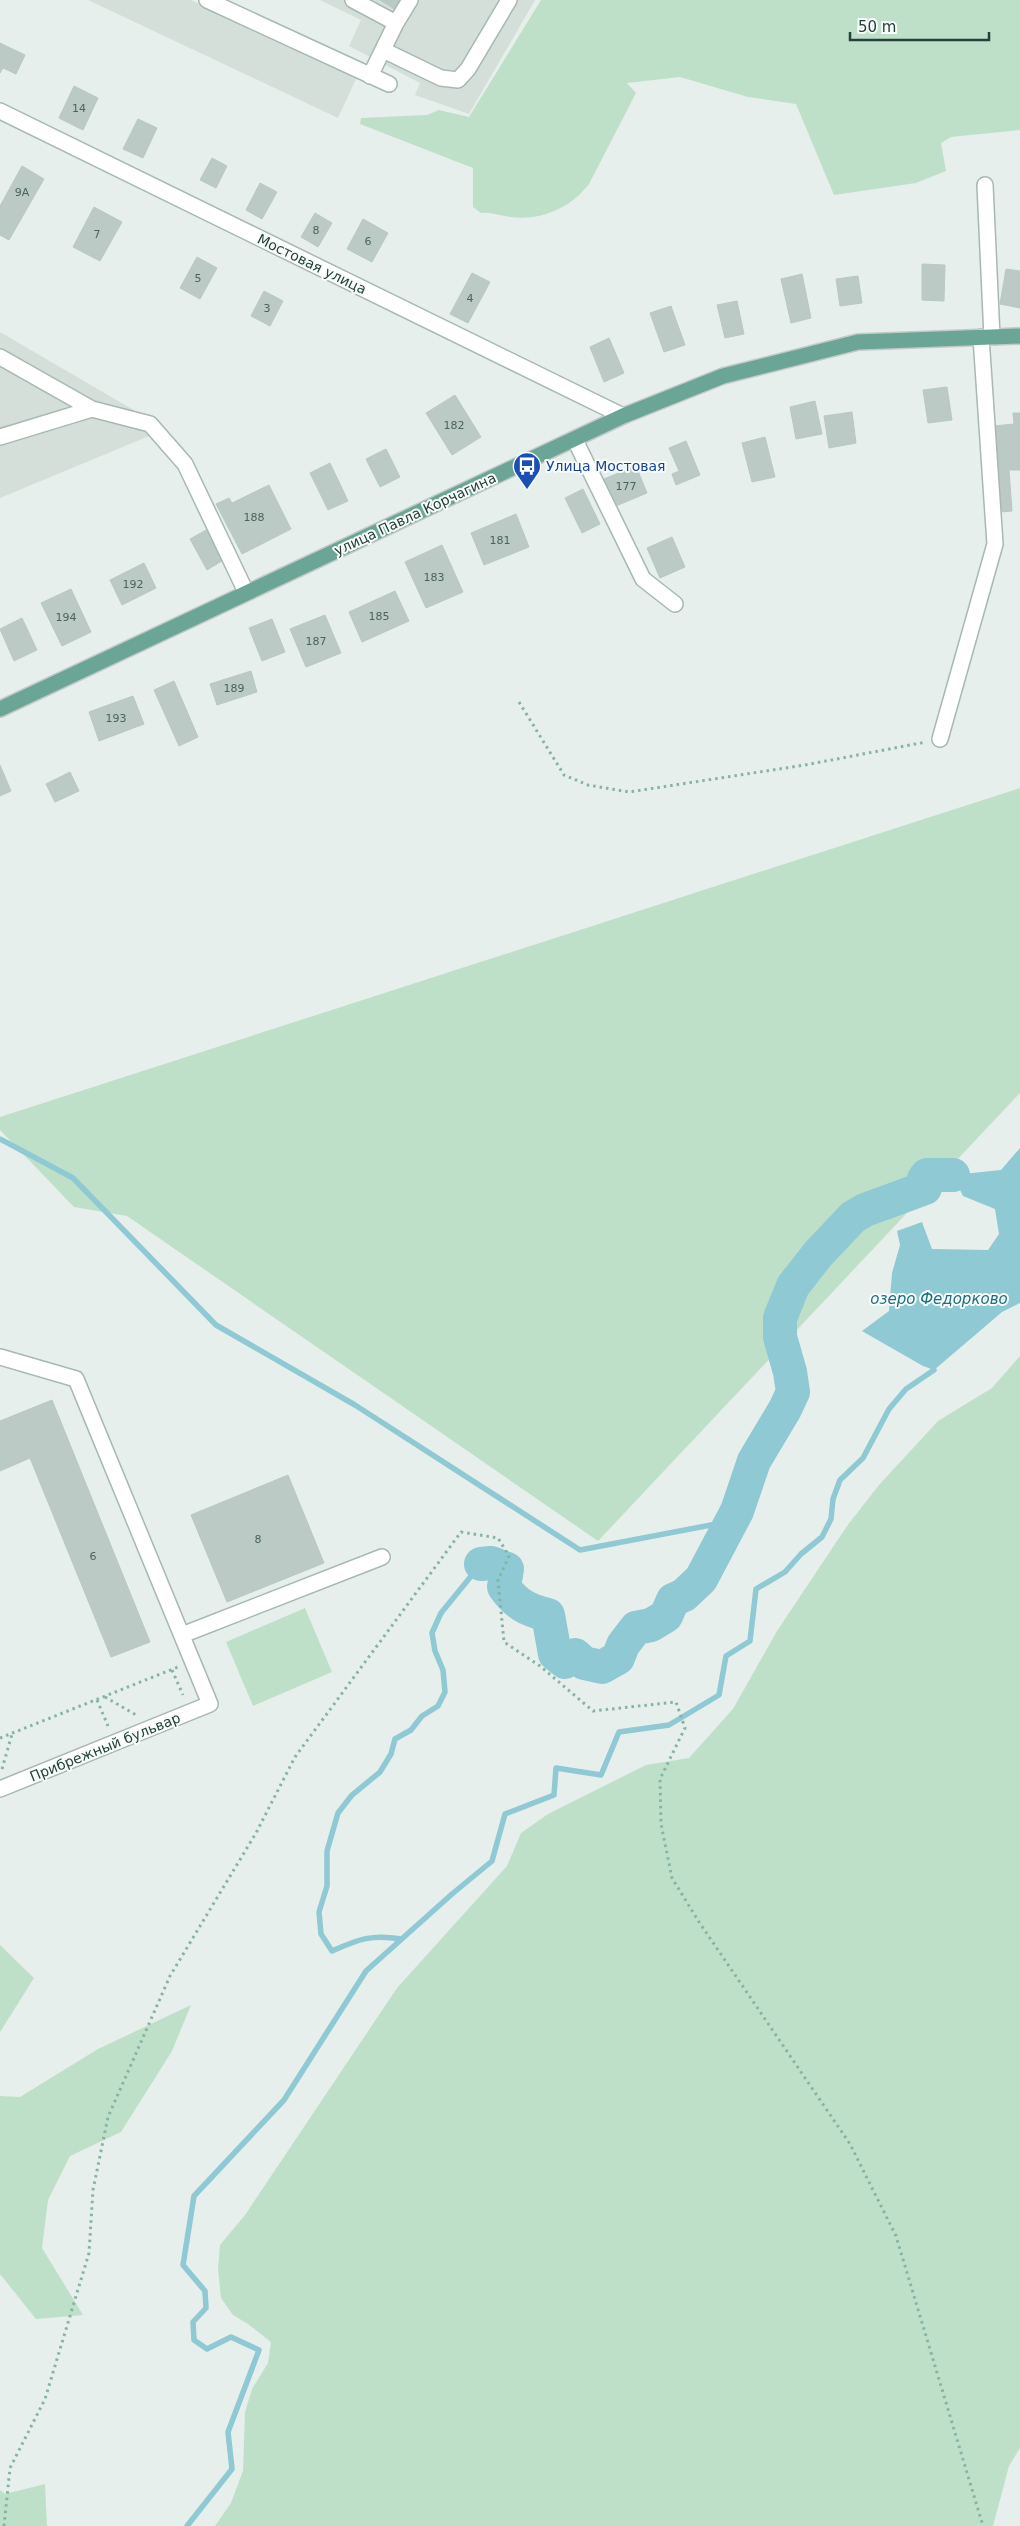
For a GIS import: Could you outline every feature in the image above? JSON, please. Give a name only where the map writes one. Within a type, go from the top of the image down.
[{"type":"main road","name":"улица Павла Корчагина","points":[[0,709],[623,416],[723,376],[858,342],[1020,336]]},
{"type":"street","points":[[207,0],[389,84]]},
{"type":"street","points":[[353,0],[396,23]]},
{"type":"street","points":[[370,76],[396,23],[410,0]]},
{"type":"street","points":[[383,50],[441,78],[458,80],[468,70],[509,0]]},
{"type":"street","name":"Мостовая улица","points":[[0,111],[623,416]]},
{"type":"street","points":[[940,739],[995,544],[987,337],[985,185]]},
{"type":"street","points":[[0,357],[92,409],[150,424],[185,464],[246,592]]},
{"type":"street","points":[[0,437],[92,409]]},
{"type":"street","points":[[574,440],[643,579],[675,604]]},
{"type":"street","points":[[0,1357],[76,1380],[193,1662]]},
{"type":"street","points":[[182,1635],[382,1557]]},
{"type":"street","name":"Прибрежный бульвар","points":[[0,1789],[210,1704],[193,1662]]},
{"type":"path","points":[[519,702],[564,775],[588,785],[629,792],[805,766],[940,739]]},
{"type":"path","points":[[4,2526],[10,2468],[45,2399],[89,2253],[93,2190],[108,2117],[170,1976],[256,1833],[295,1757],[461,1532],[498,1538],[509,1556],[498,1580],[504,1642],[540,1666],[593,1712],[676,1702],[685,1728],[660,1779],[661,1824],[672,1878],[699,1922],[850,2144],[896,2236],[983,2526]]},
{"type":"path","points":[[0,1738],[193,1662]]},
{"type":"path","points":[[172,1670],[183,1695]]},
{"type":"path","points":[[104,1697],[136,1714]]},
{"type":"path","points":[[97,1700],[108,1726]]},
{"type":"path","points":[[2,1768],[12,1734]]},
{"type":"shaded area","points":[[88,0],[191,0],[357,77],[338,118]]},
{"type":"shaded area","points":[[320,0],[535,0],[469,114],[415,95],[420,83],[349,46],[361,20]]},
{"type":"shaded area","points":[[0,332],[166,429],[0,498]]},
{"type":"green space","points":[[541,0],[1020,0],[1020,130],[951,137],[941,143],[946,171],[916,183],[834,195],[796,104],[748,97],[680,77],[627,83],[636,93],[589,184],[582,192],[564,206],[544,215],[522,218],[481,213],[473,207],[473,168],[360,124],[361,118],[427,115],[439,110],[469,117]]},
{"type":"green space","points":[[1020,788],[1020,1093],[598,1541],[127,1216],[74,1207],[0,1130],[0,1117]]},
{"type":"green space","points":[[1020,1356],[1020,2448],[1009,2466],[993,2526],[215,2526],[231,2503],[243,2471],[245,2412],[252,2389],[268,2363],[271,2342],[233,2315],[221,2298],[218,2269],[220,2245],[245,2215],[397,1988],[507,1866],[521,1833],[548,1814],[646,1765],[689,1758],[733,1709],[777,1631],[847,1526],[879,1485],[938,1421],[992,1388]]},
{"type":"green space","points":[[305,1608],[332,1672],[253,1706],[226,1642]]},
{"type":"green space","points":[[0,1945],[34,1978],[0,2032]]},
{"type":"green space","points":[[191,2005],[172,2051],[121,2132],[70,2156],[48,2200],[42,2248],[83,2315],[36,2319],[0,2274],[0,2096],[20,2097],[98,2049]]},
{"type":"green space","points":[[45,2484],[47,2526],[0,2526],[0,2490],[5,2494]]},
{"type":"water","name":"озеро Федорково","points":[[1020,1148],[1020,1303],[1002,1312],[934,1370],[923,1366],[862,1331],[889,1311],[892,1273],[900,1245],[897,1231],[922,1222],[932,1249],[988,1250],[999,1234],[995,1209],[963,1196],[953,1175],[1001,1170]]},
{"type":"building","points":[[380,0],[402,0],[396,10]]},
{"type":"building","points":[[0,43],[25,55],[16,74],[3,68],[0,73]]},
{"type":"building","points":[[74,86],[98,98],[83,130],[59,118]]},
{"type":"building","points":[[138,119],[157,128],[143,158],[123,149]]},
{"type":"building","points":[[212,158],[227,166],[216,188],[200,180]]},
{"type":"building","points":[[22,166],[44,179],[9,240],[0,235],[0,206]]},
{"type":"building","points":[[260,183],[277,192],[262,219],[246,210]]},
{"type":"building","points":[[94,207],[122,222],[100,261],[73,247]]},
{"type":"building","points":[[315,213],[332,223],[318,247],[301,237]]},
{"type":"building","points":[[363,219],[388,233],[372,262],[347,249]]},
{"type":"building","points":[[197,257],[217,268],[200,299],[180,288]]},
{"type":"building","points":[[922,264],[945,265],[944,301],[922,300]]},
{"type":"building","points":[[1006,269],[1020,271],[1020,308],[1000,304]]},
{"type":"building","points":[[472,273],[490,282],[468,323],[450,314]]},
{"type":"building","points":[[802,274],[811,318],[791,323],[781,279]]},
{"type":"building","points":[[858,276],[862,303],[840,306],[836,279]]},
{"type":"building","points":[[264,291],[283,301],[270,326],[251,316]]},
{"type":"building","points":[[737,301],[744,334],[725,338],[717,305]]},
{"type":"building","points":[[671,306],[685,345],[664,352],[650,313]]},
{"type":"building","points":[[609,338],[624,373],[604,382],[590,347]]},
{"type":"building","points":[[947,387],[952,420],[928,423],[923,390]]},
{"type":"building","points":[[455,395],[481,437],[452,455],[426,413]]},
{"type":"building","points":[[815,401],[822,434],[796,439],[790,407]]},
{"type":"building","points":[[852,412],[856,443],[829,448],[824,416]]},
{"type":"building","points":[[1013,413],[1020,413],[1020,470],[1009,470],[1012,511],[1000,512],[994,426],[1014,424]]},
{"type":"building","points":[[765,437],[775,477],[752,482],[742,443]]},
{"type":"building","points":[[686,441],[700,475],[676,485],[672,474],[679,471],[669,448]]},
{"type":"building","points":[[386,449],[400,477],[380,487],[366,459]]},
{"type":"building","points":[[330,463],[348,501],[328,510],[310,473]]},
{"type":"building","points":[[636,466],[647,493],[616,506],[604,479]]},
{"type":"building","points":[[269,485],[291,529],[242,554],[216,504],[229,498],[232,503]]},
{"type":"building","points":[[583,489],[600,524],[582,533],[565,498]]},
{"type":"building","points":[[516,514],[529,547],[484,565],[471,533]]},
{"type":"building","points":[[208,529],[225,559],[207,570],[190,539]]},
{"type":"building","points":[[672,537],[685,567],[660,578],[647,548]]},
{"type":"building","points":[[442,545],[463,592],[426,608],[405,562]]},
{"type":"building","points":[[144,563],[156,588],[122,605],[110,580]]},
{"type":"building","points":[[71,589],[91,632],[62,646],[41,603]]},
{"type":"building","points":[[395,591],[409,621],[362,642],[349,612]]},
{"type":"building","points":[[325,615],[341,653],[306,667],[290,629]]},
{"type":"building","points":[[22,618],[37,650],[14,661],[0,629]]},
{"type":"building","points":[[272,619],[285,652],[262,661],[249,628]]},
{"type":"building","points":[[251,671],[257,692],[217,705],[210,684]]},
{"type":"building","points":[[174,681],[198,737],[179,746],[154,690]]},
{"type":"building","points":[[133,696],[144,724],[99,741],[89,712]]},
{"type":"building","points":[[0,765],[11,791],[0,796]]},
{"type":"building","points":[[70,772],[79,791],[55,802],[46,784]]},
{"type":"building","points":[[52,1400],[150,1642],[111,1657],[30,1458],[0,1471],[0,1421]]},
{"type":"building","points":[[288,1475],[324,1563],[227,1602],[191,1515]]},
{"type":"waterway","points":[[0,1139],[73,1178],[216,1325],[355,1405],[580,1550],[732,1521]]},
{"type":"waterway","points":[[481,1564],[491,1563],[507,1569],[504,1587],[508,1593],[523,1606],[548,1615],[555,1654],[565,1662],[575,1655],[584,1663],[602,1667],[618,1658],[623,1645],[636,1628],[651,1625],[666,1616],[673,1600],[684,1595],[701,1579],[737,1511],[754,1461],[793,1392],[790,1372],[780,1337],[780,1318],[793,1286],[818,1254],[853,1217],[865,1210],[925,1188],[924,1179],[927,1175],[953,1175]]},
{"type":"waterway","points":[[187,2526],[232,2469],[228,2432],[259,2350],[231,2337],[207,2349],[194,2340],[193,2322],[206,2308],[205,2291],[183,2265],[194,2196],[284,2100],[366,1971],[492,1861],[505,1814],[554,1795],[556,1768],[601,1775],[619,1732],[669,1725],[719,1695],[726,1656],[750,1641],[756,1589],[785,1572],[801,1554],[822,1537],[831,1519],[833,1499],[840,1480],[863,1458],[889,1409],[906,1389],[934,1370]]},
{"type":"waterway","points":[[401,1939],[374,1937],[350,1943],[332,1951],[321,1934],[319,1912],[327,1886],[327,1851],[338,1813],[352,1795],[380,1772],[391,1754],[395,1739],[411,1730],[422,1716],[438,1706],[445,1692],[443,1670],[435,1651],[432,1633],[441,1613],[481,1564]]},
{"type":"place","name":"Улица Мостовая","points":[[527,490]]}]
